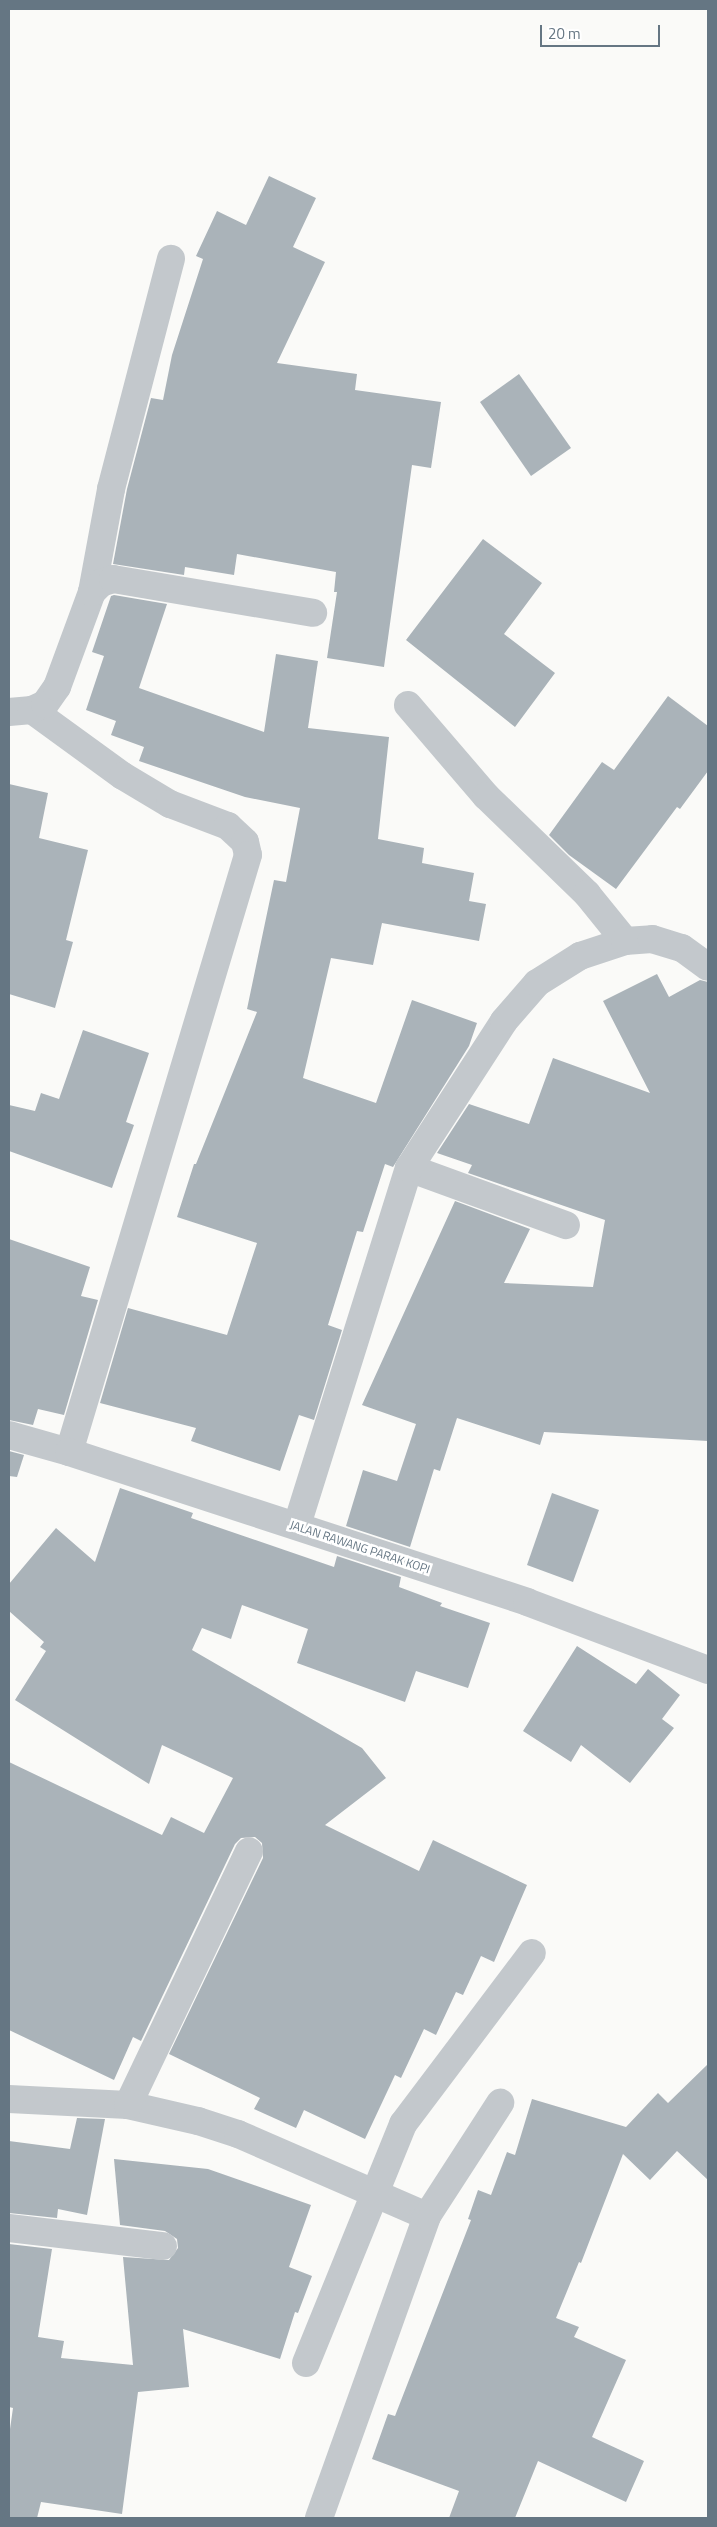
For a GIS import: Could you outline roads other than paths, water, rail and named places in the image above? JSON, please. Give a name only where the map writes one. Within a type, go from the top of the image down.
[{"type":"street","points":[[20,711],[45,704],[58,687],[92,592],[111,489],[171,258]]},
{"type":"street","points":[[92,592],[101,583],[113,579],[313,613]]},
{"type":"street","points":[[408,705],[486,796],[587,894],[625,941]]},
{"type":"street","points":[[20,711],[170,804],[228,826],[245,842],[248,854],[69,1452]]},
{"type":"street","points":[[296,1525],[409,1168],[504,1021],[537,983],[580,956],[625,941],[652,940],[682,948],[708,967]]},
{"type":"street","points":[[409,1168],[566,1225]]},
{"type":"street","name":"JALAN RAWANG PARAK KOPI","points":[[9,1436],[69,1452],[527,1602],[708,1670]]},
{"type":"street","points":[[128,2105],[249,1851]]},
{"type":"street","points":[[306,2364],[404,2124],[532,1953]]},
{"type":"street","points":[[9,2100],[128,2105],[198,2121],[238,2134],[427,2216]]},
{"type":"street","points":[[319,2518],[427,2216],[500,2103]]},
{"type":"street","points":[[9,2228],[163,2246]]}]
